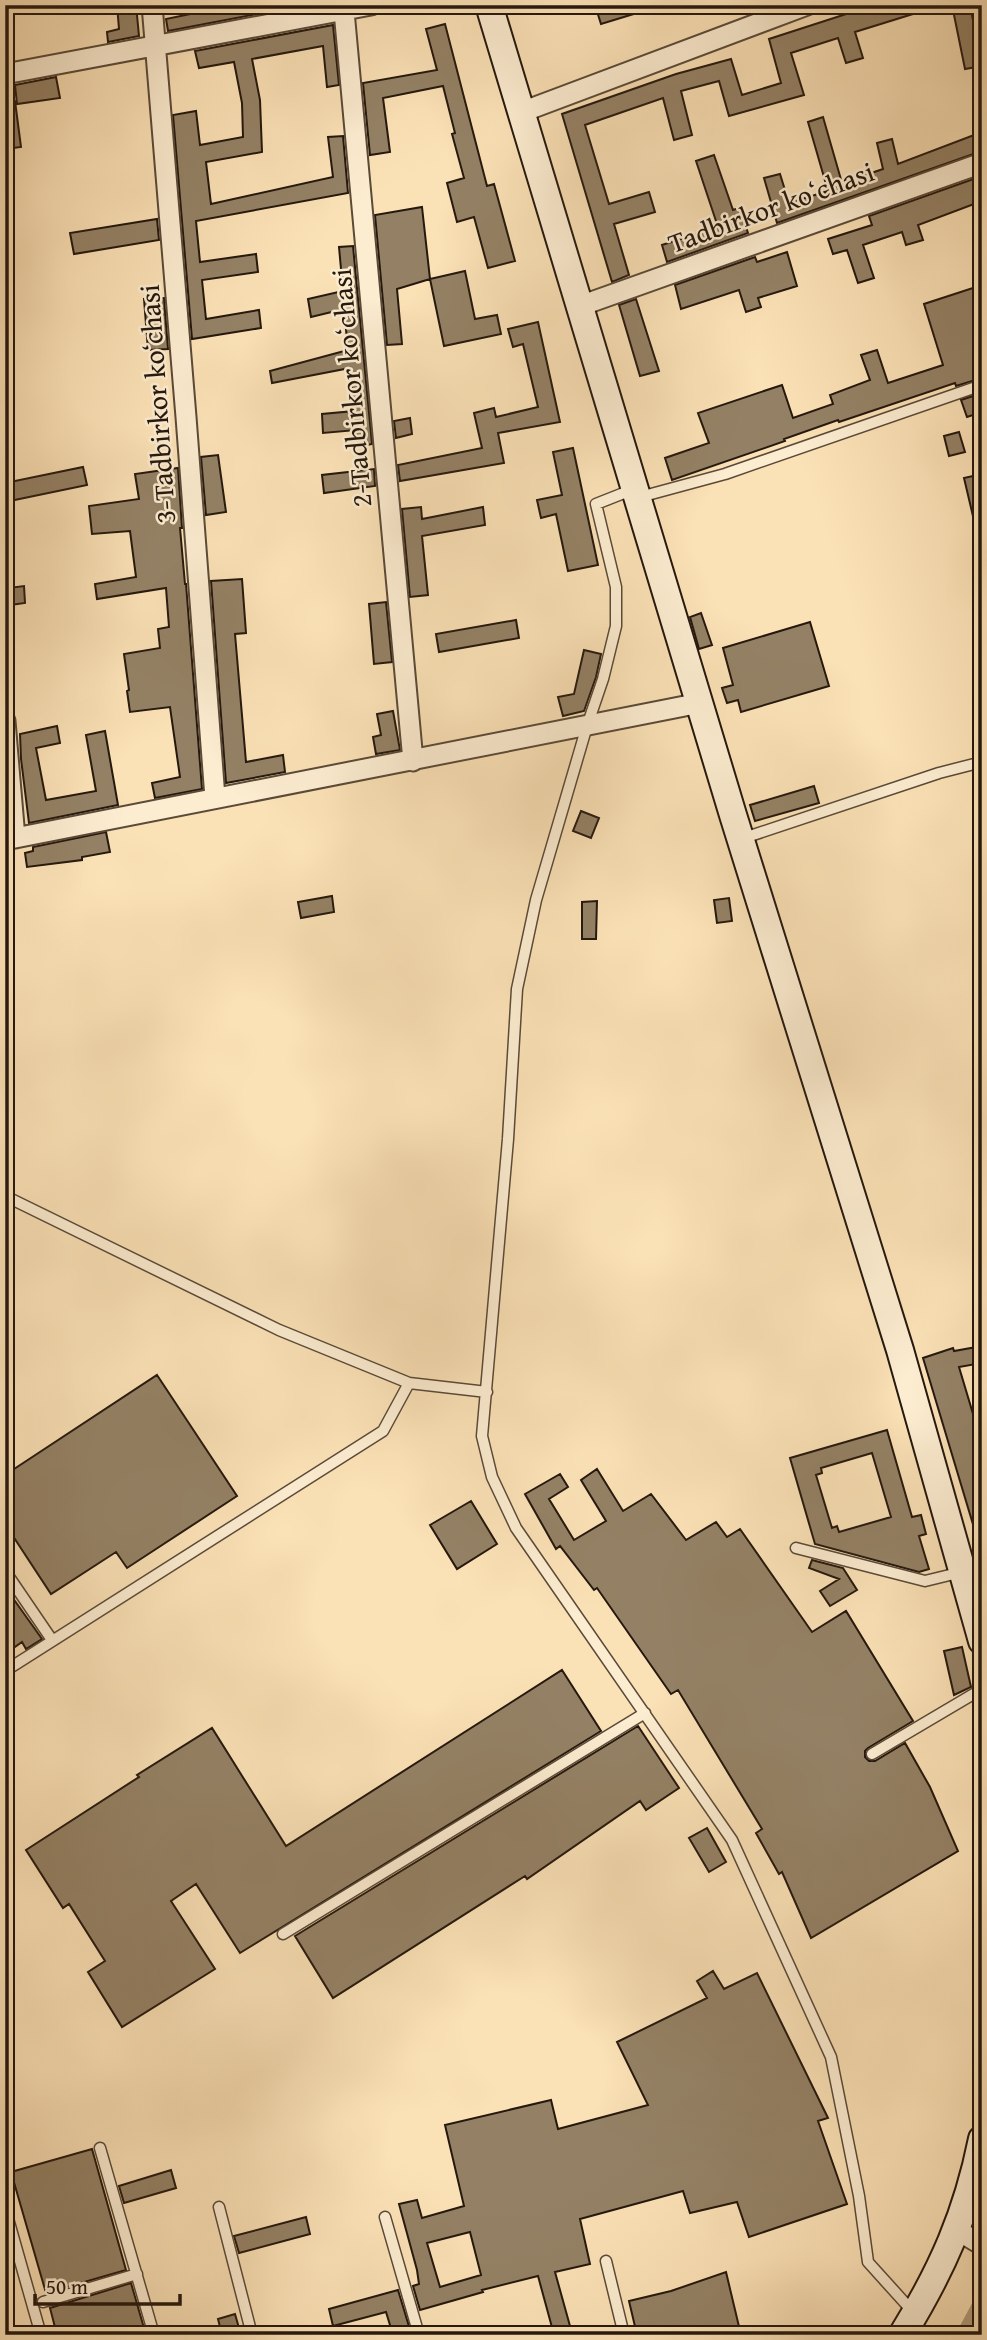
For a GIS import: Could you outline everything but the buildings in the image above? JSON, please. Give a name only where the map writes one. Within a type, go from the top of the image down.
[{"type":"main road","points":[[489,5],[741,839],[900,1350],[982,1641]]},
{"type":"main road","points":[[908,2324],[929,2291],[972,2239],[973,2182],[982,2138]]},
{"type":"street","name":"3-Tadbirkor koʻchasi","points":[[152,5],[215,798]]},
{"type":"street","points":[[5,74],[371,5]]},
{"type":"street","points":[[522,112],[807,5]]},
{"type":"street","name":"2-Tadbirkor koʻchasi","points":[[344,11],[413,761]]},
{"type":"street","name":"Tadbirkor koʻchasi","points":[[580,306],[982,163]]},
{"type":"street","points":[[5,721],[10,839],[700,703]]},
{"type":"lane","points":[[908,2324],[868,2262],[859,2196],[831,2057],[732,1840],[516,1528],[492,1477],[482,1436],[508,1139],[517,989],[536,900],[603,679],[616,626],[616,587],[596,504],[725,474],[982,385]]},
{"type":"lane","points":[[741,839],[939,773],[982,762]]},
{"type":"lane","points":[[5,1196],[279,1330],[410,1383],[487,1392]]},
{"type":"lane","points":[[5,1671],[383,1431],[410,1383]]},
{"type":"lane","points":[[796,1548],[925,1581],[962,1572]]},
{"type":"lane","points":[[5,1572],[52,1640]]},
{"type":"lane","points":[[872,1754],[982,1689]]},
{"type":"lane","points":[[283,1934],[645,1713]]},
{"type":"lane","points":[[100,2148],[154,2335]]},
{"type":"lane","points":[[219,2207],[252,2335]]},
{"type":"lane","points":[[5,2208],[41,2335]]},
{"type":"lane","points":[[384,2217],[419,2335]]},
{"type":"lane","points":[[606,2261],[624,2335]]},
{"type":"lane","points":[[43,2302],[137,2274]]},
{"type":"waterway","points":[[967,2335],[982,2307]]}]
